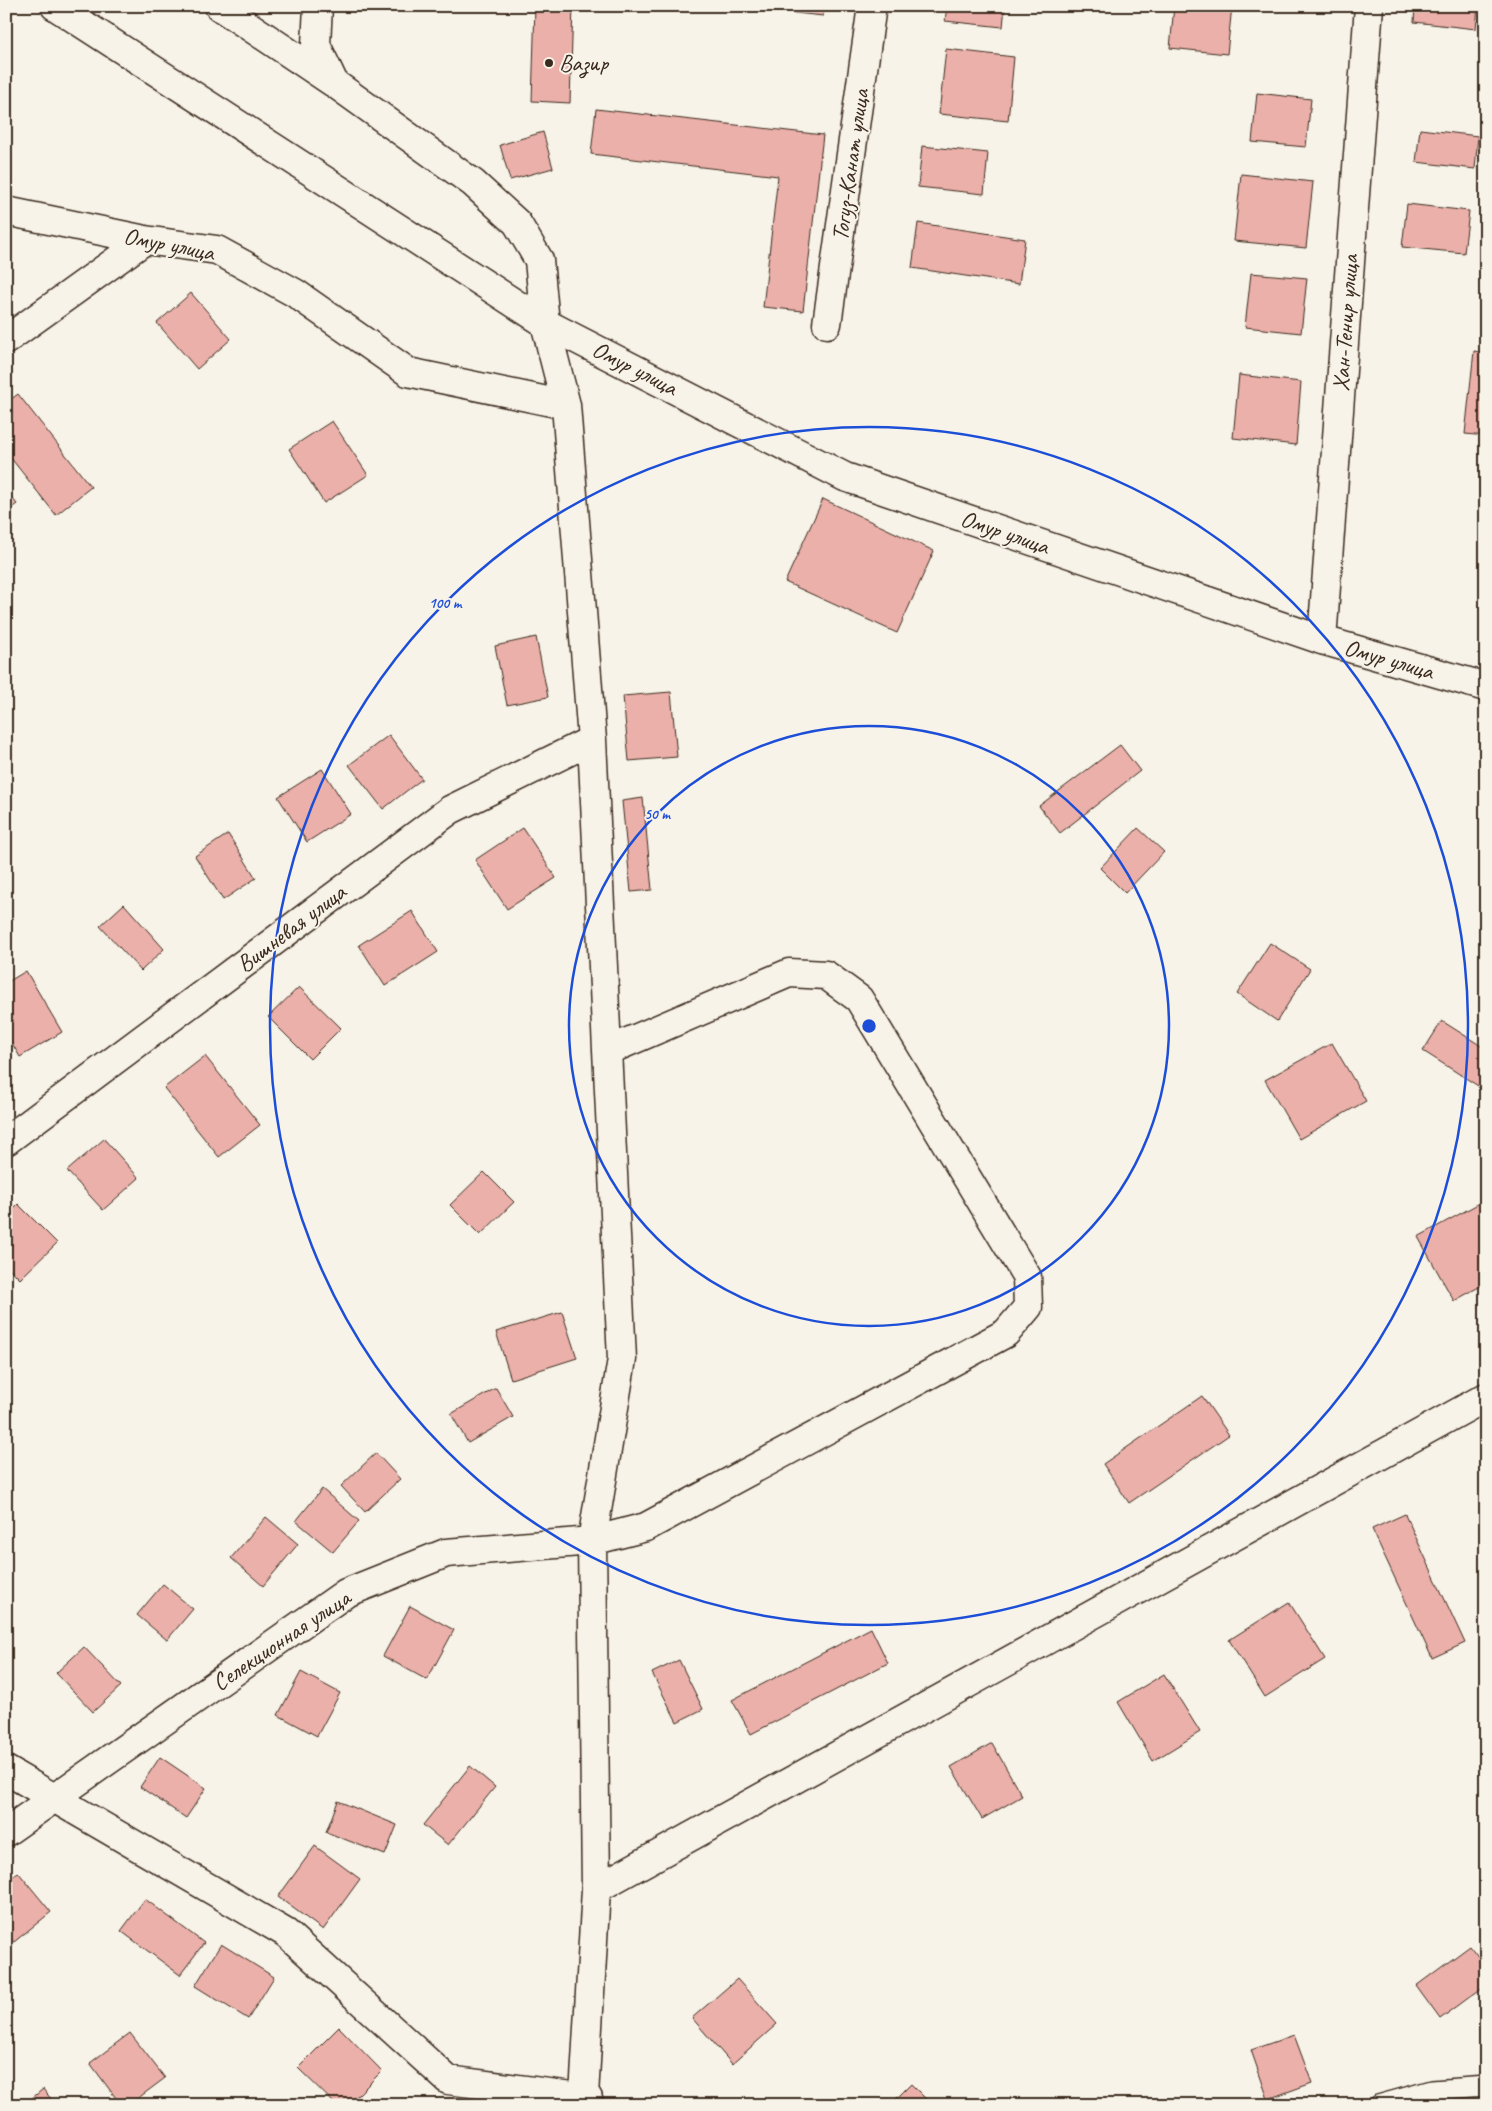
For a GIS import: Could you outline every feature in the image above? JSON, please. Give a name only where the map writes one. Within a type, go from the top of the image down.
[{"type":"street","name":"Омур улица","points":[[55,6],[545,323],[845,477],[1322,640],[1486,687]]},
{"type":"street","points":[[318,6],[316,45],[334,82]]},
{"type":"street","name":"Тогуз-Канат улица","points":[[827,324],[872,6]]},
{"type":"street","name":"Хан-Тенир улица","points":[[1322,640],[1369,6]]},
{"type":"street","points":[[6,1770],[286,1933],[448,2080],[583,2102],[596,1889],[592,1541],[622,1359],[592,740],[566,405],[545,323],[539,260],[517,224],[474,183],[228,7]]},
{"type":"street","name":"Омур улица","points":[[6,211],[145,240],[217,250],[295,293],[408,372],[566,405]]},
{"type":"street","points":[[6,340],[145,240]]},
{"type":"street","name":"Вишневая улица","points":[[6,1141],[450,810],[592,740]]},
{"type":"street","name":"Селекционная улица","points":[[6,1832],[346,1593],[446,1553],[592,1541],[646,1527],[1006,1333],[1028,1307],[1027,1277],[864,1007],[859,999],[826,975],[789,973],[607,1051]]},
{"type":"street","points":[[596,1889],[1486,1398]]},
{"type":"lane","points":[[1378,2105],[1432,2090],[1486,2086]]},
{"type":"building","points":[[535,6],[573,6],[570,103],[532,101]]},
{"type":"building","points":[[758,6],[824,6],[823,16],[758,9]]},
{"type":"building","points":[[947,6],[1005,6],[1003,27],[945,21]]},
{"type":"building","points":[[1174,6],[1232,6],[1227,54],[1170,48]]},
{"type":"building","points":[[1415,6],[1478,6],[1476,29],[1414,22]]},
{"type":"building","points":[[946,49],[1014,57],[1008,121],[939,114]]},
{"type":"building","points":[[1257,93],[1311,99],[1306,147],[1252,142]]},
{"type":"building","points":[[596,109],[823,135],[803,311],[763,307],[778,176],[591,154]]},
{"type":"building","points":[[1420,129],[1478,136],[1475,169],[1416,162]]},
{"type":"building","points":[[543,132],[553,168],[510,180],[500,145]]},
{"type":"building","points":[[922,146],[988,153],[984,194],[918,187]]},
{"type":"building","points":[[1241,174],[1313,182],[1306,248],[1234,241]]},
{"type":"building","points":[[1407,204],[1469,211],[1464,253],[1402,247]]},
{"type":"building","points":[[918,223],[1025,239],[1019,284],[912,268]]},
{"type":"building","points":[[1251,273],[1307,278],[1301,333],[1245,327]]},
{"type":"building","points":[[191,293],[231,339],[197,369],[157,323]]},
{"type":"building","points":[[1474,351],[1486,353],[1486,436],[1465,434]]},
{"type":"building","points":[[1239,375],[1301,382],[1296,445],[1233,438]]},
{"type":"building","points":[[18,394],[91,487],[56,515],[6,452],[6,403]]},
{"type":"building","points":[[332,421],[368,475],[324,503],[289,449]]},
{"type":"building","points":[[6,491],[17,504],[6,512]]},
{"type":"building","points":[[823,499],[934,551],[897,633],[785,582]]},
{"type":"building","points":[[536,637],[548,697],[507,705],[495,646]]},
{"type":"building","points":[[671,692],[677,757],[629,761],[623,696]]},
{"type":"building","points":[[389,735],[422,779],[383,809],[349,765]]},
{"type":"building","points":[[1120,745],[1140,771],[1060,833],[1039,806]]},
{"type":"building","points":[[322,769],[351,814],[307,842],[278,797]]},
{"type":"building","points":[[643,798],[652,890],[631,892],[622,801]]},
{"type":"building","points":[[523,828],[556,878],[507,909],[475,860]]},
{"type":"building","points":[[1138,828],[1164,852],[1125,893],[1100,868]]},
{"type":"building","points":[[228,834],[256,878],[223,900],[195,856]]},
{"type":"building","points":[[124,904],[164,949],[141,971],[100,926]]},
{"type":"building","points":[[412,911],[438,952],[385,986],[359,945]]},
{"type":"building","points":[[1270,943],[1310,969],[1277,1021],[1237,994]]},
{"type":"building","points":[[26,971],[62,1032],[20,1057],[6,1033],[6,983]]},
{"type":"building","points":[[299,987],[341,1028],[310,1059],[268,1017]]},
{"type":"building","points":[[1442,1021],[1486,1049],[1486,1091],[1423,1051]]},
{"type":"building","points":[[1332,1043],[1366,1101],[1299,1139],[1265,1080]]},
{"type":"building","points":[[205,1056],[260,1125],[219,1157],[164,1088]]},
{"type":"building","points":[[104,1139],[139,1178],[103,1210],[67,1171]]},
{"type":"building","points":[[484,1172],[514,1202],[480,1235],[450,1205]]},
{"type":"building","points":[[1485,1200],[1486,1283],[1454,1301],[1418,1237]]},
{"type":"building","points":[[18,1204],[57,1243],[20,1279],[6,1265],[6,1216]]},
{"type":"building","points":[[562,1312],[577,1358],[511,1379],[496,1332]]},
{"type":"building","points":[[496,1388],[513,1417],[468,1443],[451,1414]]},
{"type":"building","points":[[1202,1396],[1229,1435],[1129,1503],[1103,1464]]},
{"type":"building","points":[[376,1453],[400,1479],[365,1512],[341,1486]]},
{"type":"building","points":[[322,1489],[359,1521],[333,1552],[296,1521]]},
{"type":"building","points":[[1405,1514],[1465,1643],[1432,1658],[1372,1529]]},
{"type":"building","points":[[266,1517],[298,1544],[263,1586],[231,1558]]},
{"type":"building","points":[[163,1584],[193,1609],[167,1640],[137,1615]]},
{"type":"building","points":[[1289,1602],[1325,1659],[1265,1697],[1229,1640]]},
{"type":"building","points":[[410,1606],[454,1630],[427,1680],[383,1656]]},
{"type":"building","points":[[871,1628],[888,1663],[751,1734],[732,1700]]},
{"type":"building","points":[[84,1647],[121,1686],[93,1712],[56,1673]]},
{"type":"building","points":[[679,1660],[703,1709],[677,1722],[652,1673]]},
{"type":"building","points":[[301,1672],[340,1693],[317,1736],[278,1715]]},
{"type":"building","points":[[1164,1674],[1200,1732],[1153,1761],[1118,1702]]},
{"type":"building","points":[[992,1743],[1022,1796],[982,1819],[951,1767]]},
{"type":"building","points":[[160,1757],[206,1788],[186,1818],[140,1787]]},
{"type":"building","points":[[470,1766],[495,1787],[448,1845],[423,1825]]},
{"type":"building","points":[[338,1801],[397,1825],[385,1855],[326,1832]]},
{"type":"building","points":[[315,1846],[360,1879],[323,1930],[278,1897]]},
{"type":"building","points":[[18,1872],[51,1912],[14,1942],[6,1933],[6,1882]]},
{"type":"building","points":[[145,1899],[204,1943],[180,1975],[121,1931]]},
{"type":"building","points":[[221,1944],[274,1977],[248,2019],[195,1986]]},
{"type":"building","points":[[1470,1946],[1486,1967],[1486,1985],[1440,2019],[1416,1986]]},
{"type":"building","points":[[737,1979],[777,2024],[732,2064],[692,2018]]},
{"type":"building","points":[[339,2027],[382,2071],[348,2105],[336,2105],[298,2068]]},
{"type":"building","points":[[130,2033],[165,2078],[129,2105],[121,2105],[90,2063]]},
{"type":"building","points":[[1294,2035],[1312,2083],[1268,2099],[1251,2050]]},
{"type":"building","points":[[911,2084],[931,2104],[890,2105]]},
{"type":"building","points":[[43,2089],[56,2105],[24,2105]]},
{"type":"place","name":"Вазир","points":[[549,63]]}]
